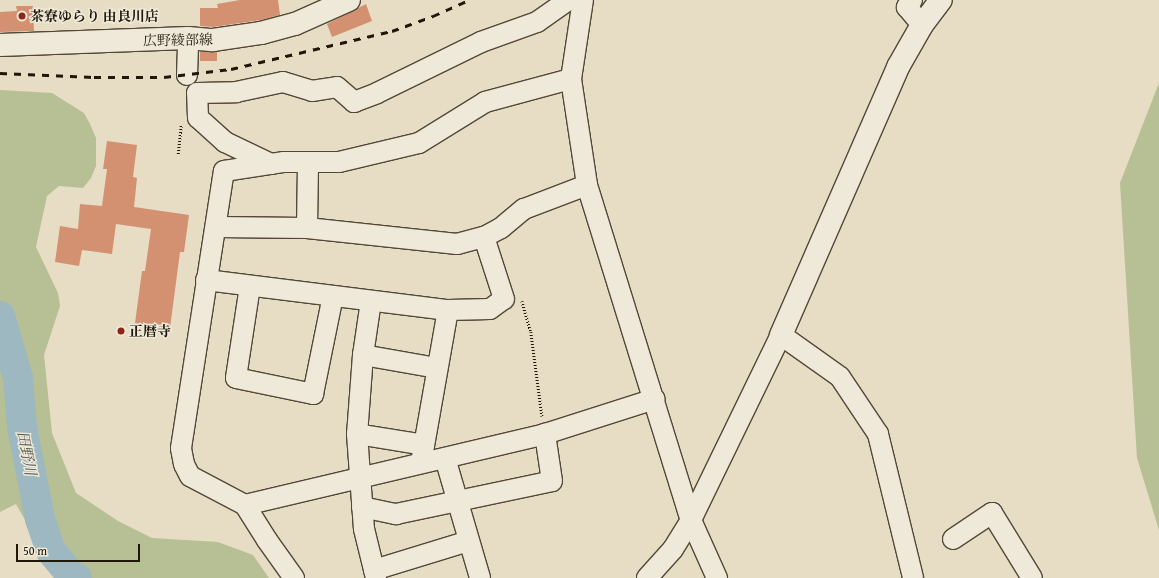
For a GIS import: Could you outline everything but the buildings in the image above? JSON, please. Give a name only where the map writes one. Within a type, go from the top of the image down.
[{"type":"street","name":"広野綾部線","points":[[0,45],[188,38],[213,40],[261,34],[295,24],[349,0]]},
{"type":"street","points":[[271,164],[225,142],[198,118],[197,93],[236,92],[283,82],[312,90],[337,87],[354,102],[378,93],[481,42],[537,22],[569,0]]},
{"type":"street","points":[[583,0],[571,79],[587,185],[655,399],[691,520],[717,578]]},
{"type":"street","points":[[912,0],[908,7],[922,25]]},
{"type":"street","points":[[647,578],[673,549],[691,520],[780,335],[898,67],[922,25],[941,0]]},
{"type":"street","points":[[187,75],[188,38]]},
{"type":"street","points":[[294,578],[267,540],[245,505],[190,476],[184,464],[182,448],[206,280],[217,227],[224,171],[284,162],[340,162],[419,143],[485,102],[571,79]]},
{"type":"street","points":[[307,228],[308,162]]},
{"type":"street","points":[[217,227],[307,228],[457,244],[484,237],[501,228],[524,209],[587,185]]},
{"type":"street","points":[[206,280],[448,310],[490,309],[504,299],[484,237]]},
{"type":"street","points":[[250,286],[236,378],[313,394],[333,296]]},
{"type":"street","points":[[371,301],[363,354],[357,434],[359,478],[364,529],[375,574],[470,541]]},
{"type":"street","points":[[423,454],[448,310]]},
{"type":"street","points":[[780,335],[840,376],[878,434],[908,576]]},
{"type":"street","points":[[363,354],[437,368]]},
{"type":"street","points":[[357,434],[423,454],[444,458],[545,434],[655,399]]},
{"type":"street","points":[[362,507],[396,514],[552,481],[545,434]]},
{"type":"street","points":[[245,505],[359,478],[423,454]]},
{"type":"street","points":[[444,458],[480,578]]},
{"type":"street","points":[[953,539],[992,513],[1032,578]]},
{"type":"path","points":[[520,295],[531,332],[545,434]]},
{"type":"green space","points":[[1159,83],[1159,530],[1137,458],[1120,183]]},
{"type":"green space","points":[[0,90],[52,93],[84,113],[96,138],[96,166],[91,178],[83,188],[59,186],[47,196],[36,247],[58,293],[60,306],[44,355],[52,433],[76,493],[118,521],[152,538],[218,542],[253,555],[269,578],[58,578],[16,504],[0,512]]},
{"type":"waterway","name":"田野川","points":[[0,316],[18,378],[22,427],[40,519],[51,551],[70,574],[77,578]]},
{"type":"railway","points":[[0,73],[94,77],[164,77],[231,69],[392,31],[433,16],[469,0]]},
{"type":"place","name":"茶寮ゆらり 由良川店","points":[[22,16]]},
{"type":"place","name":"正暦寺","points":[[121,331]]}]
